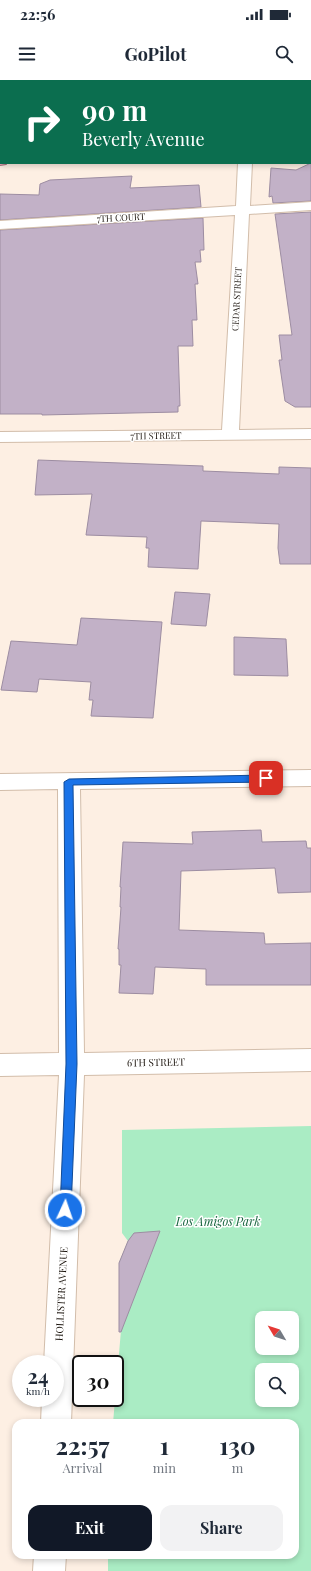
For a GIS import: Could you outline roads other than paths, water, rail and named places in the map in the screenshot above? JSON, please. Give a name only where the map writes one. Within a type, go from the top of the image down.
[{"type":"street","name":"CEDAR STREET","points":[[230,435],[245,164]]},
{"type":"street","name":"7TH COURT","points":[[0,226],[311,206]]},
{"type":"street","name":"7TH STREET","points":[[0,437],[311,434]]},
{"type":"street","points":[[0,782],[311,778]]},
{"type":"street","name":"HOLLISTER AVENUE","points":[[56,1419],[72,1064],[69,782]]},
{"type":"street","name":"6TH STREET","points":[[0,1065],[311,1060]]},
{"type":"street","points":[[49,1571],[50,1559]]},
{"type":"park label","name":"Los Amigos Park","points":[[218,1222]]}]
